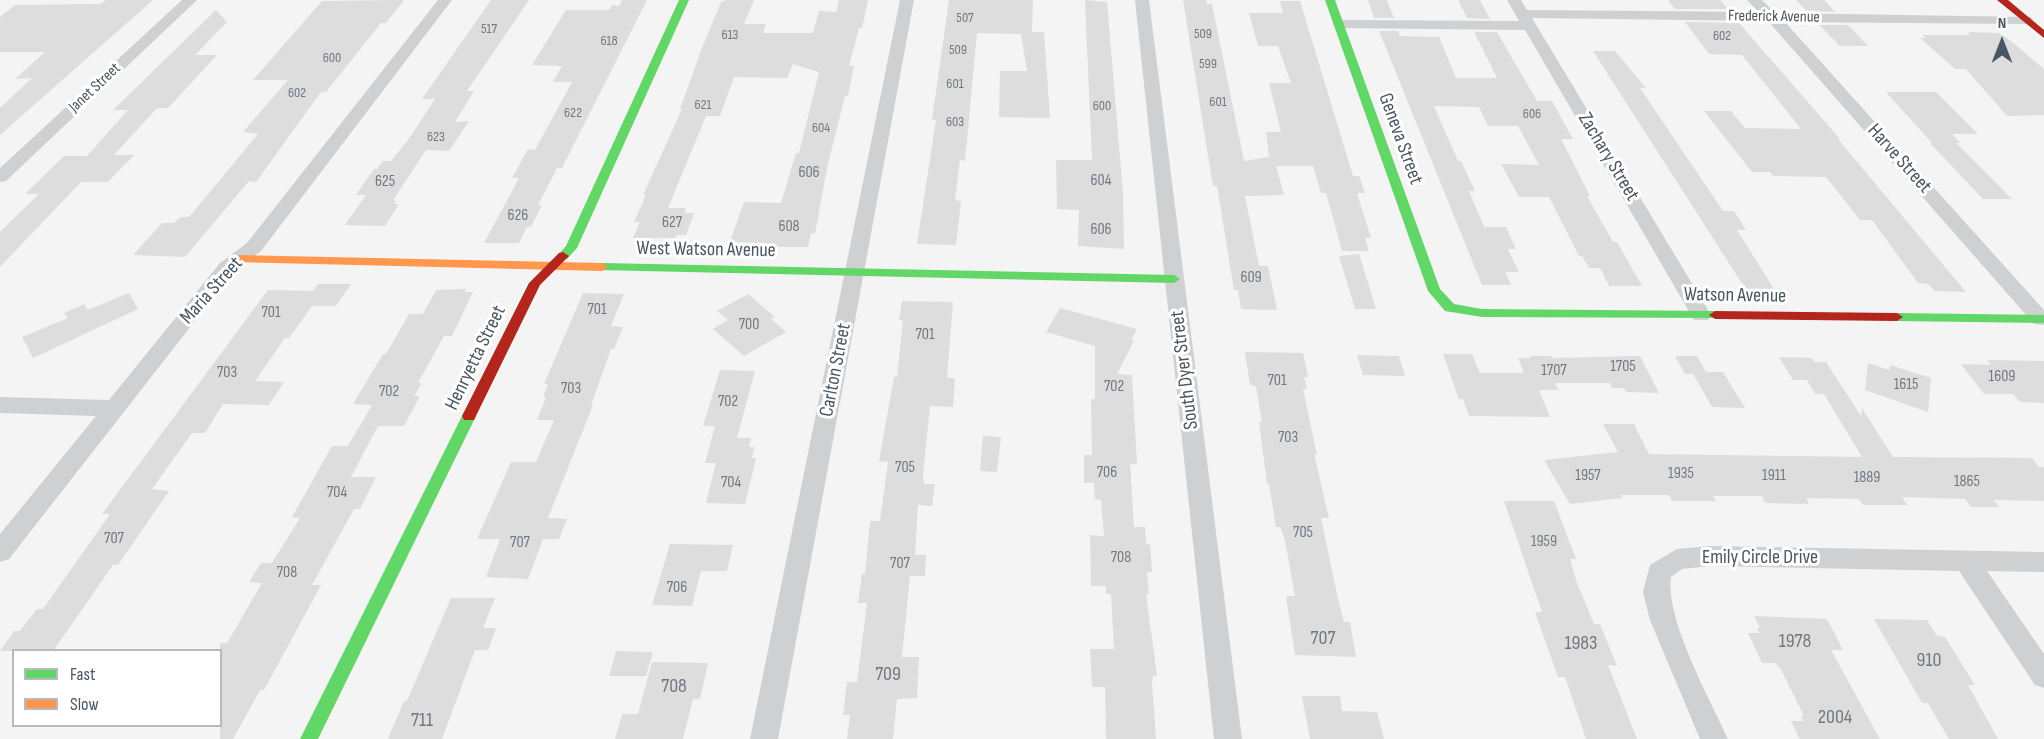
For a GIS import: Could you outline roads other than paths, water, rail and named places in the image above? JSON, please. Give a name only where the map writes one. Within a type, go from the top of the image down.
[{"type":"street","name":"Janet Street","points":[[0,177],[190,0]]},
{"type":"street","name":"Maria Street","points":[[0,552],[227,267],[254,246],[444,0]]},
{"type":"street","name":"Henryetta Street","points":[[309,739],[535,283],[571,248],[684,0]]},
{"type":"street","name":"Carlton Street","points":[[764,739],[907,0]]},
{"type":"street","name":"South Dyer Street","points":[[1142,0],[1228,739]]},
{"type":"street","name":"Geneva Street","points":[[1330,0],[1434,291]]},
{"type":"street","name":"Harve Street","points":[[1754,0],[2043,319]]},
{"type":"street","points":[[2002,0],[2044,35]]},
{"type":"street","name":"Frederick Avenue","points":[[1339,24],[1522,13],[2026,20]]},
{"type":"street","name":"Zachary Street","points":[[1522,13],[1701,315]]},
{"type":"street","name":"West Watson Avenue","points":[[237,259],[1174,279]]},
{"type":"street","name":"Watson Avenue","points":[[1434,291],[1450,308],[1482,313],[2043,319]]},
{"type":"street","points":[[0,405],[114,408]]},
{"type":"street","name":"Emily Circle Drive","points":[[1714,739],[1663,620],[1656,592],[1659,572],[1677,559],[1710,556],[2044,562]]},
{"type":"street","points":[[1966,561],[2044,676]]}]
